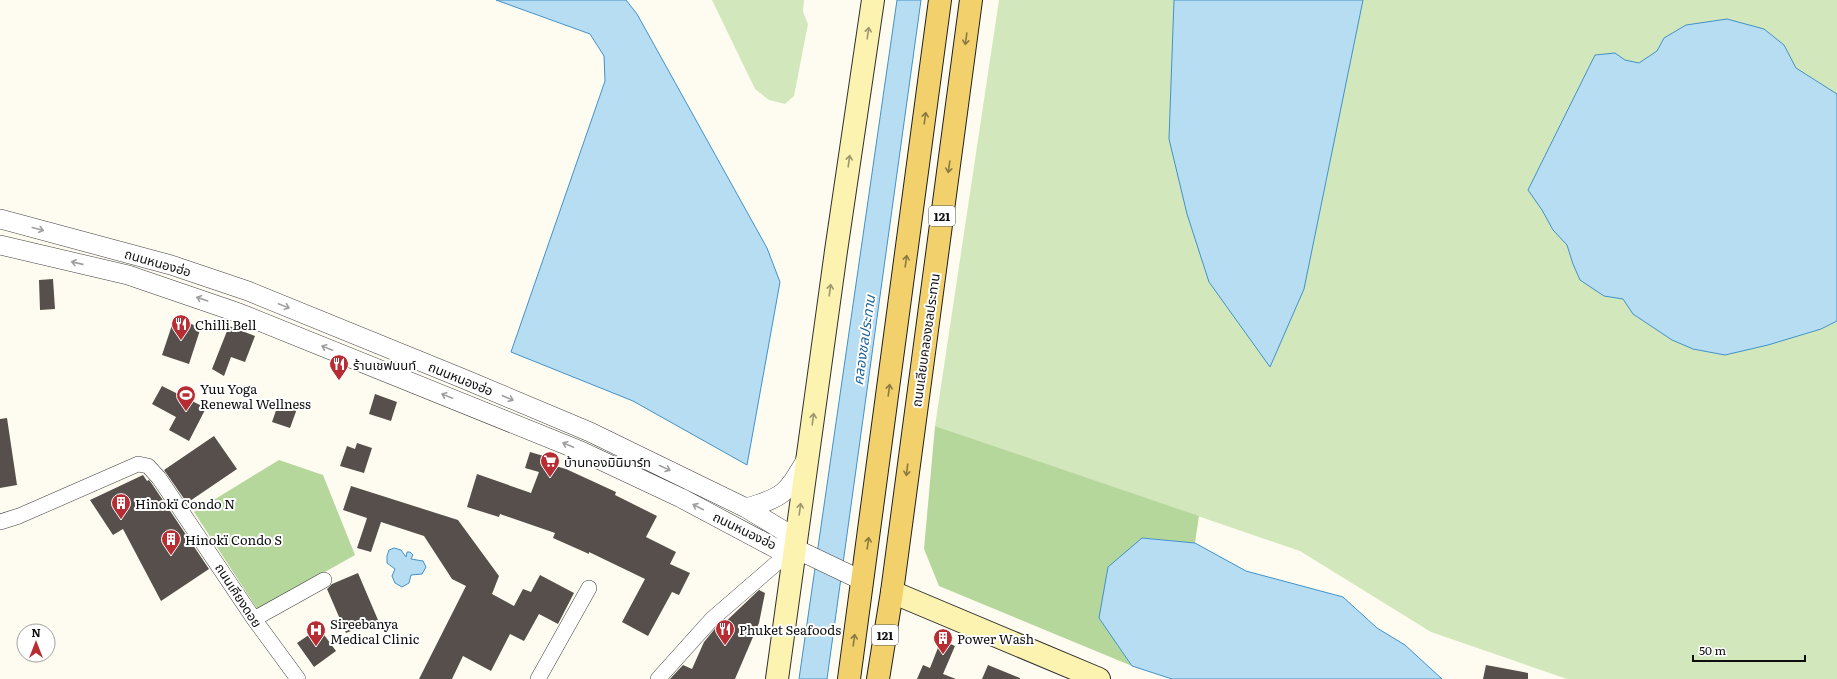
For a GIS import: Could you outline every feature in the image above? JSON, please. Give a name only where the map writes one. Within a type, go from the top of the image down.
[{"type":"main road","points":[[778,679],[794,548],[873,0]]},
{"type":"main road","name":"121","points":[[849,679],[940,0]]},
{"type":"main road","name":"ถนนเลียบคลองชลประทาน","points":[[878,679],[892,592],[971,0]]},
{"type":"main road","points":[[863,581],[1100,679]]},
{"type":"street","name":"ถนนหนองฮ่อ","points":[[0,219],[171,265],[248,291],[590,432],[746,508],[784,531],[794,548]]},
{"type":"street","name":"ถนนหนองฮ่อ","points":[[0,245],[128,275],[239,313],[581,451],[681,498],[775,548],[794,548]]},
{"type":"street","points":[[239,313],[248,291]]},
{"type":"street","points":[[746,508],[779,497],[792,485],[807,457]]},
{"type":"street","name":"ถนนเคียงดอย","points":[[0,522],[19,516],[138,464],[148,466],[160,478],[254,619],[298,679]]},
{"type":"street","points":[[658,679],[712,619],[794,548],[863,581]]},
{"type":"street","points":[[254,619],[324,580]]},
{"type":"street","points":[[538,679],[589,588]]},
{"type":"green space","points":[[712,0],[804,0],[803,12],[808,24],[794,96],[785,104],[769,100],[755,89]]},
{"type":"green space","points":[[999,0],[1837,0],[1837,679],[1567,679],[1431,632],[1300,551],[935,426]]},
{"type":"green space","points":[[935,426],[1199,516],[1195,543],[1142,538],[1099,618],[1132,666],[939,586],[924,549]]},
{"type":"green space","points":[[279,460],[323,475],[355,555],[258,610],[194,512]]},
{"type":"water","points":[[496,0],[626,0],[637,14],[767,248],[780,282],[747,465],[633,401],[511,352],[605,81],[604,56],[590,34]]},
{"type":"water","name":"คลองชลประทาน","points":[[897,0],[921,0],[827,679],[799,679]]},
{"type":"water","points":[[1174,0],[1363,0],[1304,289],[1270,367],[1209,282],[1187,214],[1169,139]]},
{"type":"water","points":[[1727,19],[1764,29],[1784,45],[1796,68],[1837,94],[1837,321],[1821,329],[1768,345],[1725,355],[1693,349],[1672,340],[1633,314],[1623,299],[1604,296],[1580,280],[1567,245],[1553,230],[1542,210],[1528,190],[1595,55],[1615,53],[1625,60],[1639,63],[1657,51],[1664,38],[1686,25]]},
{"type":"water","points":[[1142,538],[1195,543],[1246,571],[1343,597],[1377,628],[1405,645],[1442,679],[1172,679],[1132,666],[1099,618],[1108,567]]},
{"type":"water","points":[[394,548],[401,550],[406,557],[407,552],[410,552],[413,555],[411,559],[423,561],[426,567],[422,574],[411,575],[409,583],[402,587],[395,583],[392,576],[395,569],[387,563],[389,550]]},
{"type":"building","points":[[53,279],[55,309],[40,310],[39,280]]},
{"type":"building","name":"Chilli Bell","points":[[174,319],[201,327],[189,364],[162,355]]},
{"type":"building","points":[[229,326],[255,336],[245,362],[231,357],[224,376],[212,369]]},
{"type":"building","name":"Yuu Yoga Renewal Wellness","points":[[162,386],[206,408],[189,441],[169,430],[176,417],[152,404]]},
{"type":"building","points":[[375,394],[397,402],[391,421],[369,414]]},
{"type":"building","points":[[280,399],[298,406],[290,428],[272,422]]},
{"type":"building","points":[[7,418],[17,485],[0,488],[0,419]]},
{"type":"building","points":[[214,436],[237,469],[187,503],[164,470]]},
{"type":"building","points":[[357,443],[372,448],[364,473],[340,466],[347,446],[355,449]]},
{"type":"building","points":[[530,452],[547,457],[545,463],[566,469],[616,492],[615,495],[657,516],[646,537],[676,552],[670,564],[690,573],[679,595],[672,592],[648,636],[622,622],[645,579],[589,552],[589,554],[553,538],[555,533],[500,514],[499,517],[467,507],[477,474],[531,493],[539,472],[525,468]]},
{"type":"building","points":[[143,475],[147,481],[149,480],[152,484],[209,569],[161,601],[123,529],[113,535],[90,500]]},
{"type":"building","points":[[351,486],[458,520],[499,576],[492,594],[514,606],[523,589],[531,592],[540,575],[574,593],[558,624],[539,614],[524,641],[510,634],[491,671],[463,656],[452,679],[419,679],[466,586],[452,579],[424,536],[381,522],[371,552],[357,548],[367,518],[343,510]]},
{"type":"building","points":[[358,573],[378,620],[346,633],[327,589],[332,584]]},
{"type":"building","points":[[759,590],[765,593],[759,623],[735,679],[670,679],[683,665],[692,669],[704,642],[718,625],[721,626]]},
{"type":"building","name":"Sireebanya Medical Clinic","points":[[319,628],[336,651],[314,667],[297,643]]},
{"type":"building","name":"Power Wash","points":[[941,640],[955,646],[943,674],[956,679],[917,679],[923,665],[930,668]]},
{"type":"building","points":[[988,665],[1020,678],[1020,679],[982,679]]},
{"type":"building","points":[[1486,665],[1528,673],[1528,679],[1483,679]]},
{"type":"place","name":"Chilli Bell","points":[[181,341]]},
{"type":"place","name":"ร้านเชฟนนท์","points":[[339,381]]},
{"type":"place","name":"Yuu Yoga Renewal Wellness","points":[[186,412]]},
{"type":"place","name":"บ้านทองมินิมาร์ท","points":[[550,478]]},
{"type":"place","name":"Hinokï Condo N","points":[[121,520]]},
{"type":"place","name":"Hinokï Condo S","points":[[171,556]]},
{"type":"place","name":"Phuket Seafoods","points":[[725,646]]},
{"type":"place","name":"Sireebanya Medical Clinic","points":[[316,647]]},
{"type":"place","name":"Power Wash","points":[[943,655]]}]
